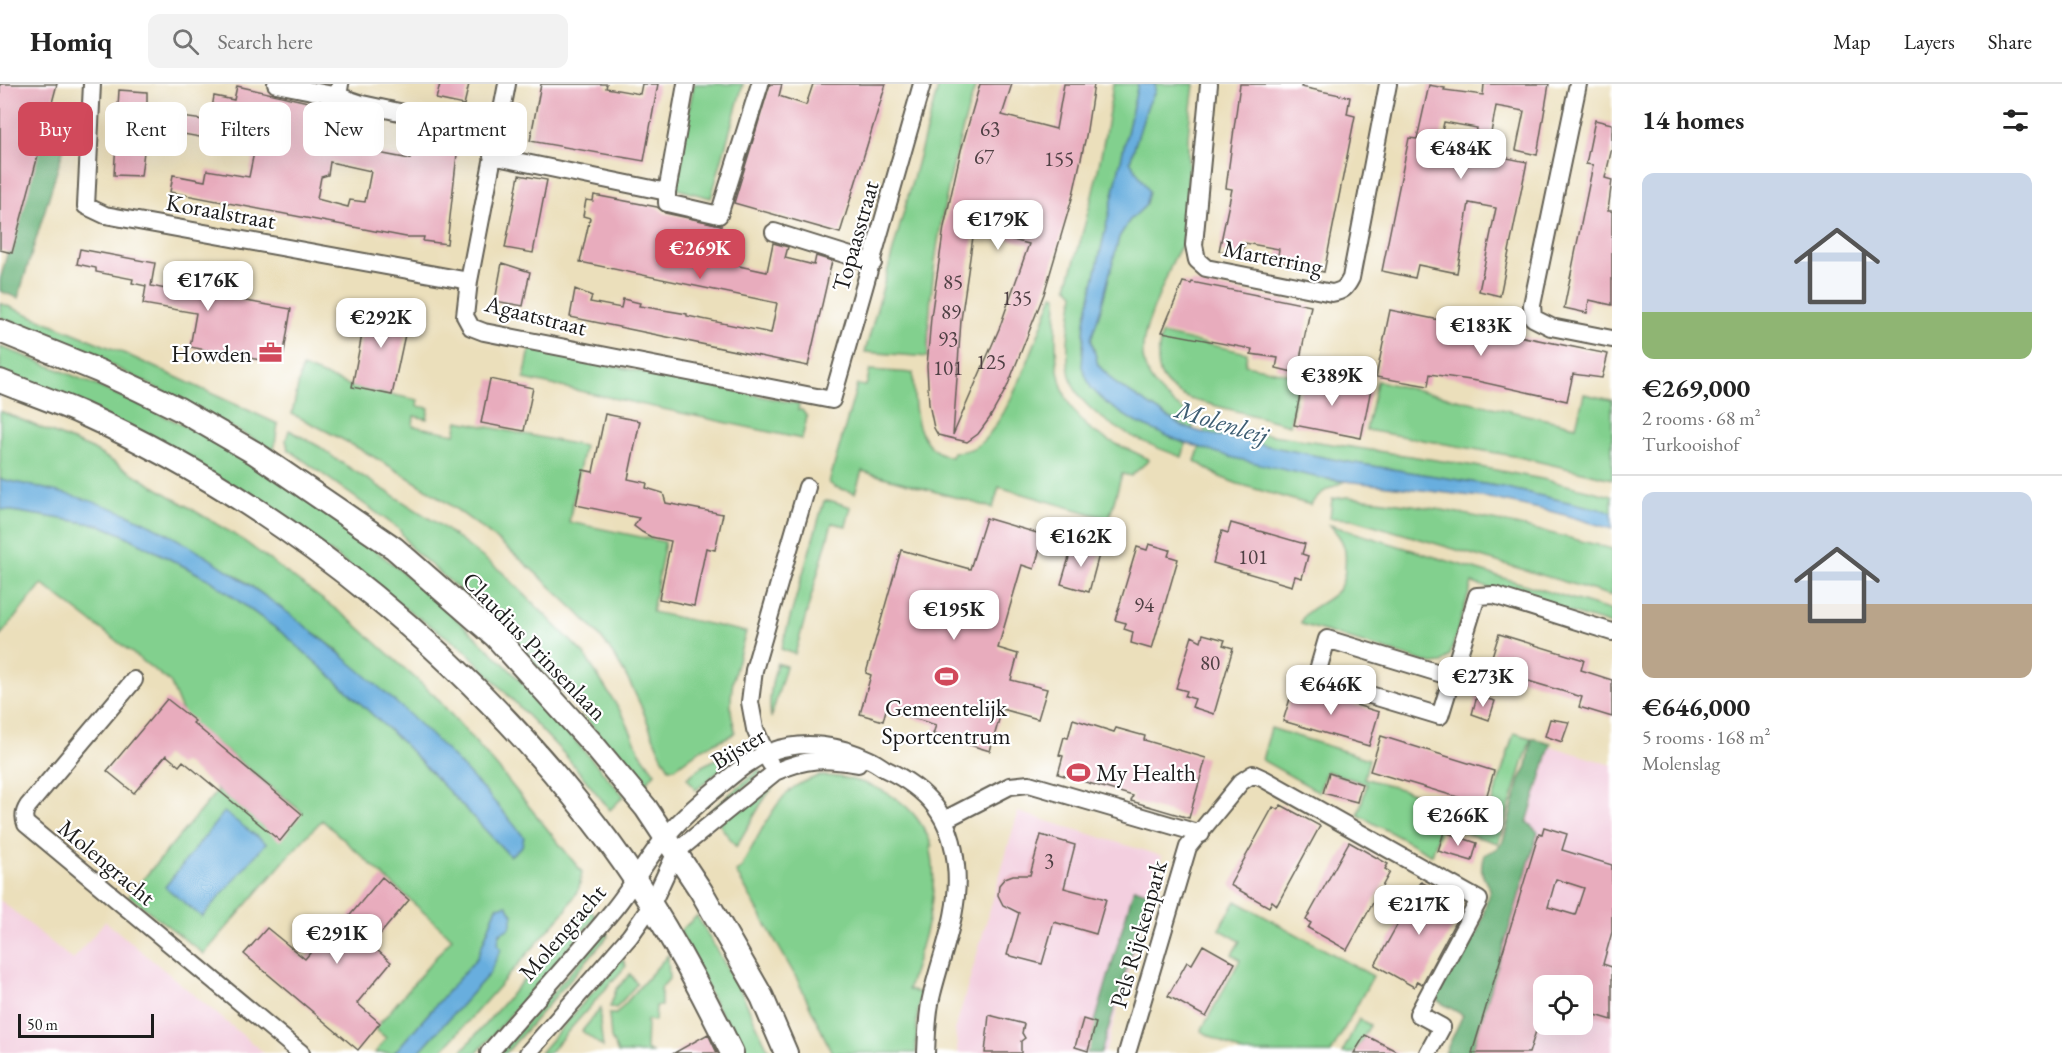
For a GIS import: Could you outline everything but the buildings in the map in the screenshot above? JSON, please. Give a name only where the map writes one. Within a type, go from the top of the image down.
[{"type":"main road","name":"Claudius Prinsenlaan","points":[[0,330],[99,371],[178,409],[255,453],[394,548],[496,637],[592,743],[646,808],[701,891],[762,997],[786,1053]]},
{"type":"main road","points":[[0,381],[80,413],[180,465],[259,513],[333,565],[412,628],[462,674],[557,778],[612,846],[668,932],[732,1053]]},
{"type":"street","name":"Koraalstraat","points":[[92,84],[86,206],[105,215],[469,281]]},
{"type":"street","points":[[276,84],[339,90],[362,104],[396,111]]},
{"type":"street","name":"Agaatstraat","points":[[503,102],[507,84]]},
{"type":"street","points":[[686,84],[667,203],[719,215],[760,84]]},
{"type":"street","name":"Topaasstraat","points":[[832,400],[873,263],[922,84]]},
{"type":"street","name":"Marterring","points":[[1209,84],[1194,245],[1197,260],[1206,268],[1332,293],[1341,291],[1351,278],[1385,85]]},
{"type":"street","points":[[1578,84],[1532,305],[1533,318],[1551,327],[1612,339]]},
{"type":"street","name":"Agaatstraat","points":[[492,156],[469,281],[465,316],[471,327],[484,332],[832,400]]},
{"type":"street","points":[[492,156],[667,192]]},
{"type":"street","points":[[774,232],[873,263]]},
{"type":"street","points":[[775,772],[755,729],[750,702],[753,681],[807,486]]},
{"type":"street","points":[[1452,677],[1327,639],[1318,670],[1327,682],[1440,716],[1477,596],[1494,595],[1612,632]]},
{"type":"street","name":"Molengracht","points":[[134,680],[28,806],[25,811],[26,824],[301,1053]]},
{"type":"street","name":"Bijster","points":[[671,845],[688,812],[747,764],[766,753],[790,746],[818,745],[856,754],[902,776],[920,790],[935,805],[944,820],[953,844],[957,887],[954,909],[931,997],[926,1053]]},
{"type":"street","name":"Bijster","points":[[671,845],[775,772],[800,762],[826,759],[885,769]]},
{"type":"street","name":"Pels Rijckenpark","points":[[1128,1053],[1188,847],[1242,782],[1253,774],[1264,778],[1479,900],[1418,1014],[1442,1027],[1428,1053]]},
{"type":"street","points":[[944,820],[1003,790],[1020,784],[1029,784],[1201,834]]},
{"type":"street","points":[[528,1053],[630,936],[651,906],[671,845]]},
{"type":"street","name":"Molengracht","points":[[489,1053],[635,882],[671,845]]},
{"type":"shaded area","points":[[1551,746],[1612,765],[1612,1053],[1458,1053]]},
{"type":"shaded area","points":[[1018,812],[1162,856],[1105,1053],[958,1053],[955,1030]]},
{"type":"shaded area","points":[[0,900],[73,960],[105,921],[264,1053],[0,1053]]},
{"type":"green space","points":[[694,84],[743,84],[711,198],[673,188]]},
{"type":"green space","points":[[939,84],[976,84],[957,149],[942,219],[932,289],[928,357],[865,352]]},
{"type":"green space","points":[[1113,84],[1138,84],[1085,321],[1083,346],[1135,422],[1186,444],[1182,457],[1132,436],[1098,415],[1084,402],[1074,387],[1069,371],[1068,342],[1074,293],[1067,286],[1094,186]]},
{"type":"green space","points":[[1155,84],[1194,84],[1188,138],[1188,202],[1184,239],[1153,310],[1146,330],[1143,349],[1145,366],[1153,383],[1169,400],[1194,417],[1193,429],[1182,426],[1116,384],[1098,365],[1091,338],[1119,237],[1129,221],[1145,206],[1149,192],[1130,161],[1147,107],[1155,91]]},
{"type":"green space","points":[[34,156],[61,156],[18,298],[0,291],[0,280]]},
{"type":"green space","points":[[1053,295],[1057,296],[1057,366],[1067,399],[1075,413],[1095,432],[1149,460],[1131,476],[1122,474],[1109,519],[999,487],[993,508],[862,471],[855,493],[829,483],[857,385],[866,386],[870,370],[913,373],[918,424],[929,445],[938,452],[951,457],[953,452],[969,450],[979,445],[993,429],[1014,393]]},
{"type":"green space","points":[[0,303],[128,355],[278,424],[274,450],[105,362],[0,317]]},
{"type":"green space","points":[[1162,334],[1247,353],[1245,365],[1299,376],[1290,425],[1190,399],[1170,387],[1160,374],[1158,366]]},
{"type":"green space","points":[[0,347],[37,360],[195,431],[277,479],[355,534],[430,596],[499,659],[624,796],[610,810],[566,756],[464,649],[396,602],[332,553],[0,374]]},
{"type":"green space","points":[[530,349],[799,404],[798,410],[802,410],[807,417],[802,439],[524,379]]},
{"type":"green space","points":[[302,367],[351,386],[418,400],[417,406],[429,408],[427,419],[414,416],[413,426],[455,434],[458,421],[584,446],[569,522],[665,542],[652,612],[746,632],[732,688],[731,711],[735,732],[701,749],[675,768],[669,768],[657,746],[634,691],[608,647],[555,591],[495,538],[431,492],[397,470],[292,414]]},
{"type":"green space","points":[[1377,381],[1576,426],[1584,394],[1612,400],[1612,479],[1519,457],[1366,430]]},
{"type":"green space","points":[[0,411],[92,449],[240,538],[353,622],[435,696],[498,768],[582,872],[579,888],[566,910],[440,1053],[418,1053],[489,974],[499,936],[504,930],[497,907],[477,958],[394,1053],[375,1053],[386,1038],[375,1029],[452,938],[322,820],[204,954],[129,896],[217,791],[216,788],[280,839],[302,812],[185,718],[170,682],[42,584],[0,636],[0,509],[100,525],[210,580],[285,635],[330,675],[403,743],[510,856],[522,846],[336,649],[242,579],[166,533],[127,514],[66,495],[0,479]]},
{"type":"green space","points":[[1207,422],[1246,431],[1475,466],[1542,479],[1612,496],[1612,512],[1502,487],[1342,461],[1204,433]]},
{"type":"green space","points":[[289,430],[320,447],[440,525],[502,572],[584,654],[624,717],[640,752],[655,773],[643,787],[567,696],[478,606],[411,548],[399,529],[288,449],[286,440]]},
{"type":"green space","points":[[1200,447],[1344,482],[1321,494],[1311,505],[1220,477],[1195,461]]},
{"type":"green space","points":[[1347,497],[1414,505],[1481,517],[1612,549],[1612,596],[1353,519],[1330,518],[1332,499]]},
{"type":"green space","points":[[824,501],[851,507],[846,526],[832,523],[795,654],[781,649]]},
{"type":"green space","points":[[1330,525],[1612,611],[1612,625],[1472,583],[1450,655],[1442,663],[1432,664],[1301,624],[1306,614],[1334,594],[1340,587],[1345,573],[1345,549]]},
{"type":"green space","points":[[777,663],[786,666],[771,718],[770,697]]},
{"type":"green space","points":[[1271,728],[1369,759],[1364,778],[1488,816],[1514,733],[1531,738],[1498,843],[1441,826],[1432,855],[1358,815],[1367,784],[1326,771],[1319,792],[1262,760]]},
{"type":"green space","points":[[1532,738],[1551,743],[1527,822],[1538,832],[1472,1053],[1445,1053],[1463,1015],[1438,1001],[1438,990],[1462,947],[1478,933],[1490,889],[1482,873],[1482,860],[1484,855],[1496,849],[1503,841],[1520,780],[1527,766]]},
{"type":"green space","points":[[742,747],[744,749],[741,753],[696,790],[687,778],[704,765]]},
{"type":"green space","points":[[759,769],[762,772],[713,815],[710,811]]},
{"type":"green space","points":[[819,776],[858,781],[884,791],[907,807],[916,817],[932,846],[930,847],[933,865],[932,901],[908,990],[921,993],[917,1019],[916,1053],[832,1053],[797,979],[736,872],[742,868],[765,823],[779,802],[799,784]]},
{"type":"green space","points":[[775,780],[774,786],[736,847],[719,824]]},
{"type":"green space","points":[[1134,888],[1149,893],[1101,1053],[1086,1053]]},
{"type":"green space","points":[[1236,901],[1373,976],[1331,1053],[1243,1053],[1201,1031],[1240,960],[1232,954],[1240,941],[1219,929]]},
{"type":"green space","points":[[588,906],[596,917],[477,1053],[460,1053]]},
{"type":"green space","points":[[697,916],[742,994],[770,1053],[743,1053],[712,998],[680,931]]},
{"type":"green space","points":[[606,931],[608,936],[506,1053],[500,1053]]},
{"type":"green space","points":[[668,955],[669,979],[661,988],[661,1006],[656,1006],[655,1021],[647,1020],[646,1050],[653,1053],[618,1053],[611,1038],[609,1014],[616,1014]]},
{"type":"green space","points":[[622,958],[626,966],[549,1053],[540,1053]]},
{"type":"green space","points":[[630,974],[637,984],[616,1008],[610,1007],[616,990]]},
{"type":"green space","points":[[601,1008],[600,1023],[603,1047],[582,1031]]},
{"type":"green space","points":[[1359,1019],[1370,1025],[1355,1053],[1342,1053]]},
{"type":"water","points":[[1138,84],[1155,84],[1155,91],[1147,107],[1130,161],[1149,191],[1145,206],[1129,221],[1119,237],[1091,339],[1098,365],[1116,384],[1182,426],[1204,433],[1342,461],[1502,487],[1612,512],[1612,529],[1558,513],[1489,498],[1320,478],[1234,458],[1177,440],[1135,422],[1107,404],[1091,388],[1082,367],[1085,321]]},
{"type":"water","points":[[0,479],[80,498],[127,514],[188,545],[265,596],[316,634],[380,688],[441,745],[524,837],[522,846],[510,856],[403,743],[330,675],[285,635],[210,580],[100,525],[0,509]]},
{"type":"water","points":[[224,812],[266,843],[202,917],[165,887]]},
{"type":"water","points":[[507,905],[513,915],[510,928],[500,933],[498,943],[501,949],[489,974],[418,1053],[394,1053],[477,958],[497,907]]},
{"type":"place","name":"Howden","points":[[270,353]]},
{"type":"place","name":"Gemeentelijk Sportcentrum","points":[[946,677]]},
{"type":"place","name":"My Health","points":[[1078,772]]},
{"type":"water label","name":"Molenleij","points":[[1222,422]]}]
